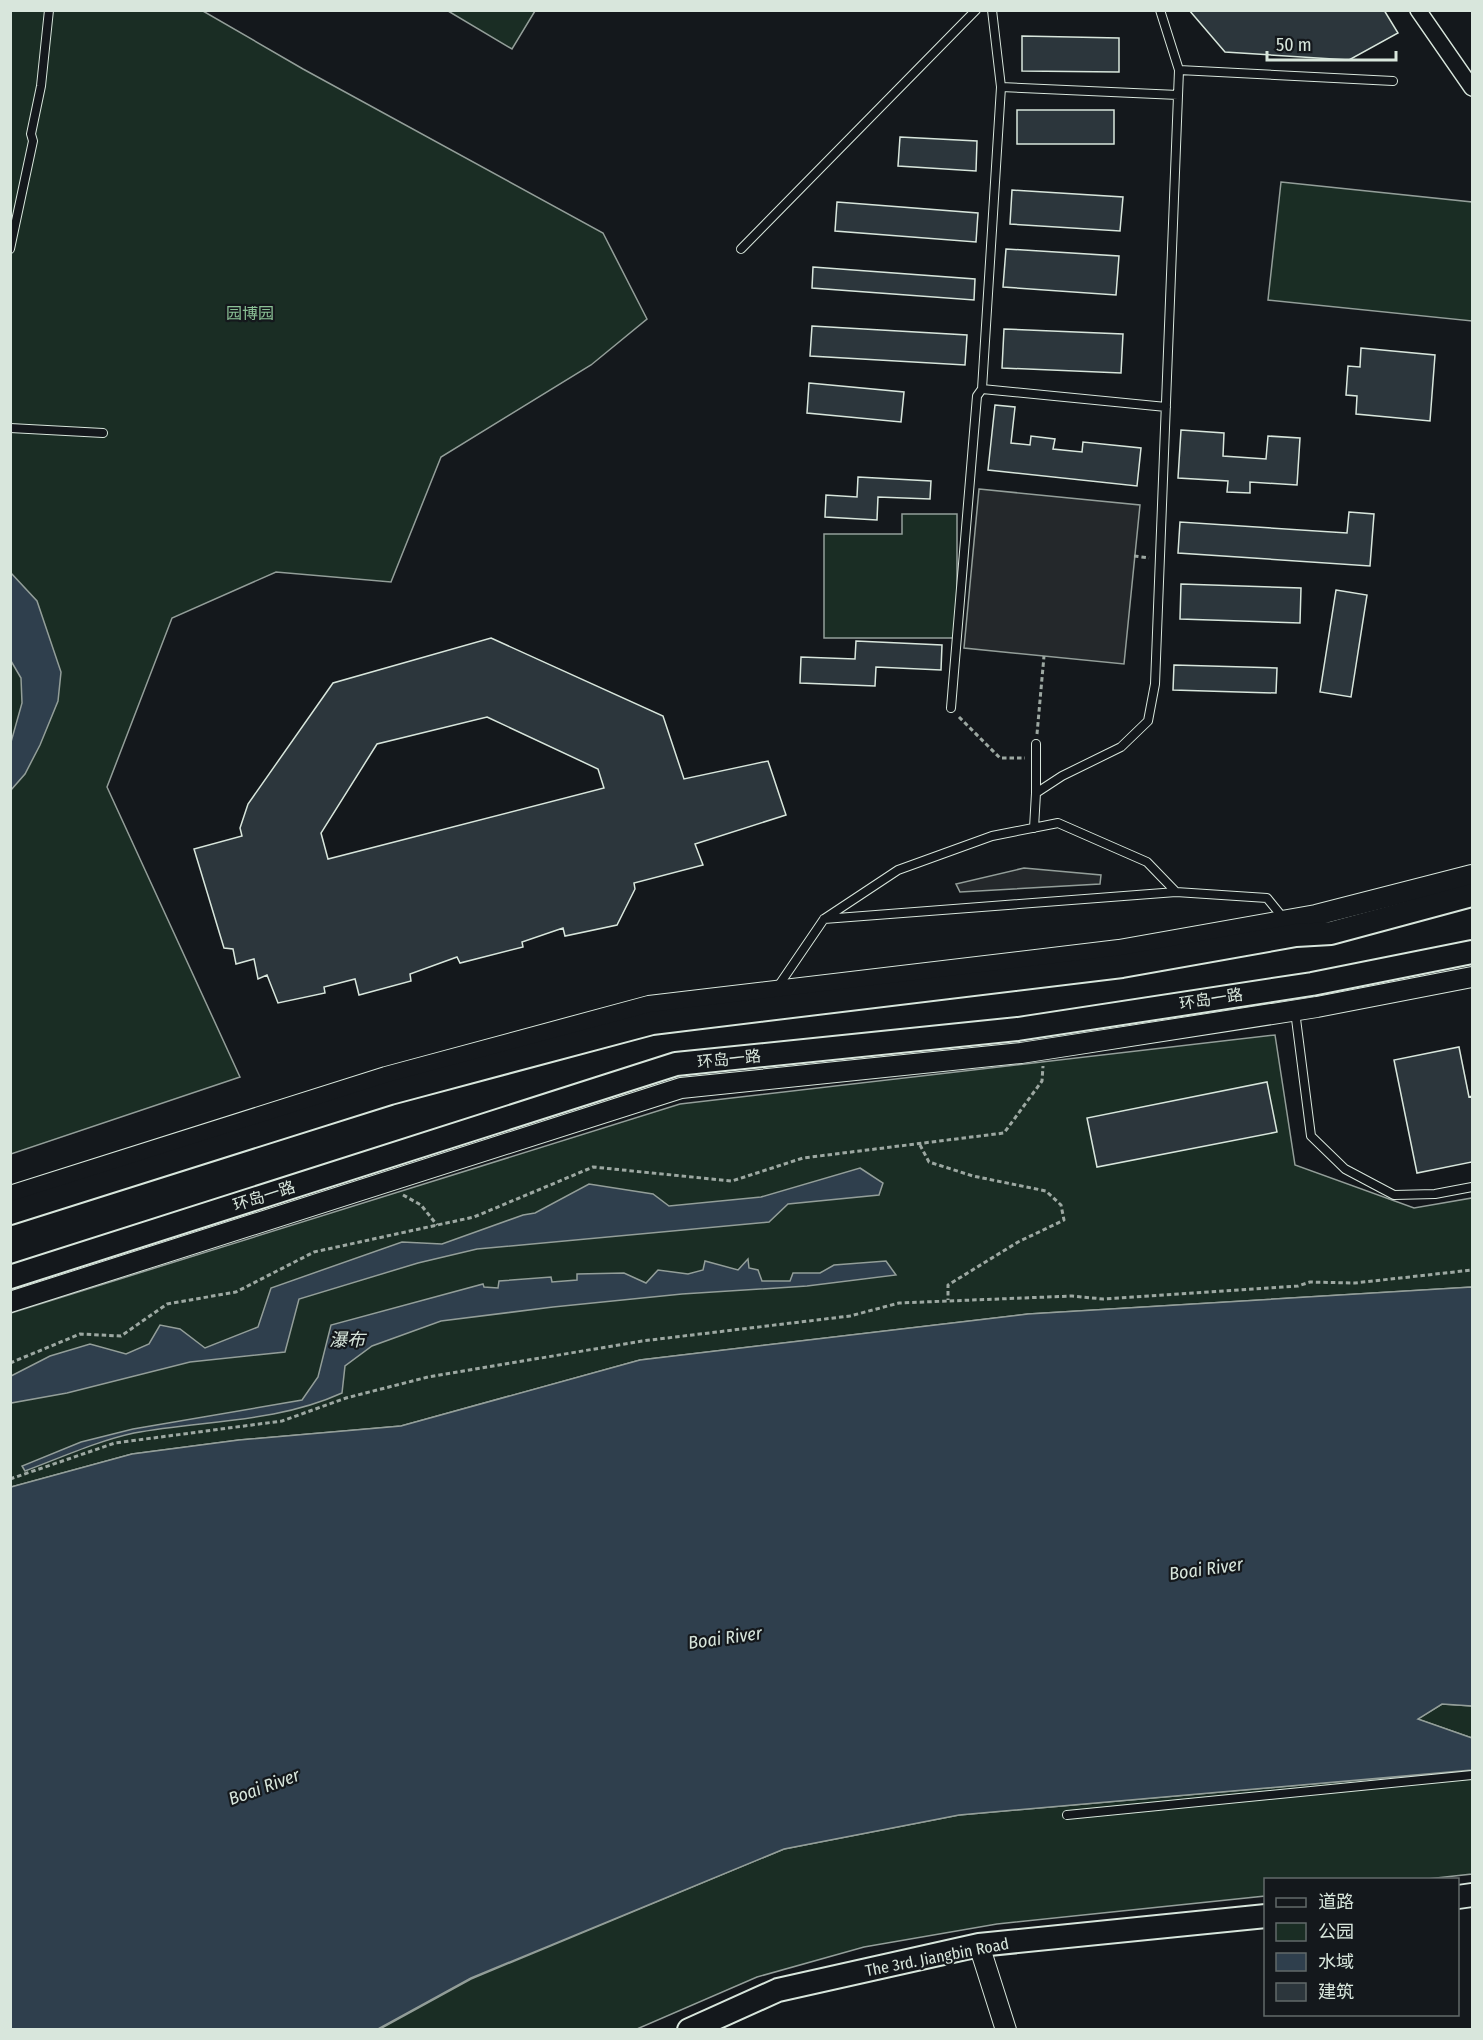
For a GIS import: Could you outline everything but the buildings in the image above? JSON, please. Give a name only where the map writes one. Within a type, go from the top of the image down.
[{"type":"main road","points":[[10,1213],[390,1093],[652,1023],[768,1000],[1122,966],[1291,928],[1331,933],[1473,895]]},
{"type":"main road","name":"环岛一路","points":[[10,1277],[676,1064],[1018,1029],[1312,984],[1473,952]]},
{"type":"main road","name":"The 3rd. Jiangbin Road","points":[[689,2030],[778,1990],[980,1945],[1264,1916]]},
{"type":"street","points":[[1418,10],[1473,88]]},
{"type":"street","points":[[1291,928],[1473,876]]},
{"type":"street","points":[[10,1302],[681,1088],[1044,1049],[1295,1011],[1473,977]]},
{"type":"street","points":[[10,1196],[386,1077],[649,1006],[768,1000]]},
{"type":"street","points":[[980,1945],[1005,2030]]},
{"type":"lane","points":[[10,249],[32,144],[31,134],[48,35],[49,10]]},
{"type":"lane","points":[[741,249],[976,10]]},
{"type":"lane","points":[[951,708],[977,396],[982,389],[1001,87],[992,10]]},
{"type":"lane","points":[[1036,794],[1062,776],[1121,747],[1148,721],[1155,684],[1179,70],[1160,10]]},
{"type":"lane","points":[[1179,70],[1393,81]]},
{"type":"lane","points":[[1001,87],[1178,95]]},
{"type":"lane","points":[[982,389],[1166,407]]},
{"type":"lane","points":[[10,428],[103,434]]},
{"type":"lane","points":[[1034,828],[1036,744]]},
{"type":"lane","points":[[768,1000],[824,919],[898,870],[992,836],[1058,823],[1147,862],[1176,892]]},
{"type":"lane","points":[[824,919],[1176,892],[1267,898],[1291,928]]},
{"type":"lane","points":[[1295,1011],[1311,1136],[1345,1169],[1394,1195],[1435,1194],[1473,1187]]},
{"type":"lane","points":[[1067,1815],[1473,1775]]},
{"type":"path","points":[[1036,744],[1044,656]]},
{"type":"path","points":[[951,708],[1000,758],[1036,758]]},
{"type":"path","points":[[10,1364],[80,1334],[121,1336],[167,1304],[236,1292],[314,1252],[474,1217],[593,1167],[732,1181],[803,1158],[1004,1133],[1042,1081],[1044,1049]]},
{"type":"path","points":[[920,1145],[929,1162],[973,1176],[1046,1191],[1061,1205],[1064,1220],[1018,1242],[948,1285],[948,1300]]},
{"type":"path","points":[[387,1182],[394,1191],[421,1205],[437,1225]]},
{"type":"path","points":[[10,1479],[115,1443],[282,1421],[346,1398],[428,1377],[642,1341],[850,1316],[899,1303],[978,1298],[986,1301],[1072,1296],[1103,1299],[1298,1286],[1310,1282],[1355,1283],[1473,1270]]},
{"type":"green space","name":"园博园","points":[[10,11],[203,11],[303,69],[603,233],[647,319],[591,365],[441,457],[391,582],[276,572],[172,618],[107,787],[240,1077],[11,1154]]},
{"type":"green space","points":[[448,11],[535,11],[512,49]]},
{"type":"green space","points":[[1281,182],[1472,202],[1472,321],[1268,300]]},
{"type":"green space","points":[[902,514],[957,514],[957,638],[824,638],[824,534],[902,534]]},
{"type":"green space","points":[[1275,1035],[1295,1165],[1414,1208],[1472,1198],[1472,1287],[1028,1314],[640,1360],[401,1426],[239,1440],[132,1454],[11,1487],[11,1313],[680,1104]]},
{"type":"green space","points":[[1442,1704],[1472,1706],[1472,1738],[1417,1719]]},
{"type":"green space","points":[[1472,1770],[1472,1874],[1436,1878],[1264,1878],[1264,1896],[997,1924],[864,1947],[757,1977],[637,2029],[378,2030],[471,1979],[784,1849],[959,1815]]},
{"type":"shaded area","points":[[979,489],[1140,505],[1124,664],[964,648]]},
{"type":"shaded area","points":[[1024,868],[1101,875],[1100,884],[960,892],[956,884]]},
{"type":"water","points":[[11,573],[37,601],[61,672],[58,701],[40,745],[25,774],[11,790],[11,742],[22,703],[21,678],[11,661]]},
{"type":"water","points":[[860,1168],[883,1183],[879,1195],[788,1204],[769,1222],[477,1249],[418,1263],[299,1299],[285,1352],[190,1362],[67,1393],[11,1403],[11,1376],[50,1356],[90,1344],[126,1354],[149,1344],[160,1325],[180,1329],[205,1348],[258,1327],[271,1288],[402,1242],[442,1244],[523,1215],[535,1213],[589,1184],[653,1194],[669,1206],[761,1197]]},
{"type":"water","name":"瀑布","points":[[748,1259],[749,1268],[758,1270],[762,1281],[790,1281],[793,1273],[820,1273],[834,1265],[886,1261],[896,1275],[807,1286],[682,1294],[553,1307],[441,1321],[372,1346],[345,1366],[342,1393],[317,1403],[266,1415],[134,1433],[92,1445],[25,1471],[22,1466],[81,1442],[133,1429],[302,1400],[318,1377],[331,1325],[483,1284],[484,1287],[498,1288],[499,1281],[551,1277],[552,1282],[577,1280],[577,1274],[624,1273],[646,1283],[658,1270],[688,1274],[703,1270],[705,1261],[738,1270]]},
{"type":"water","name":"Boai River","points":[[1472,1287],[1472,1706],[1442,1704],[1418,1719],[1472,1738],[1472,1770],[959,1815],[784,1849],[471,1978],[378,2029],[11,2029],[11,1487],[132,1454],[239,1440],[401,1426],[640,1360],[1028,1314]]}]
